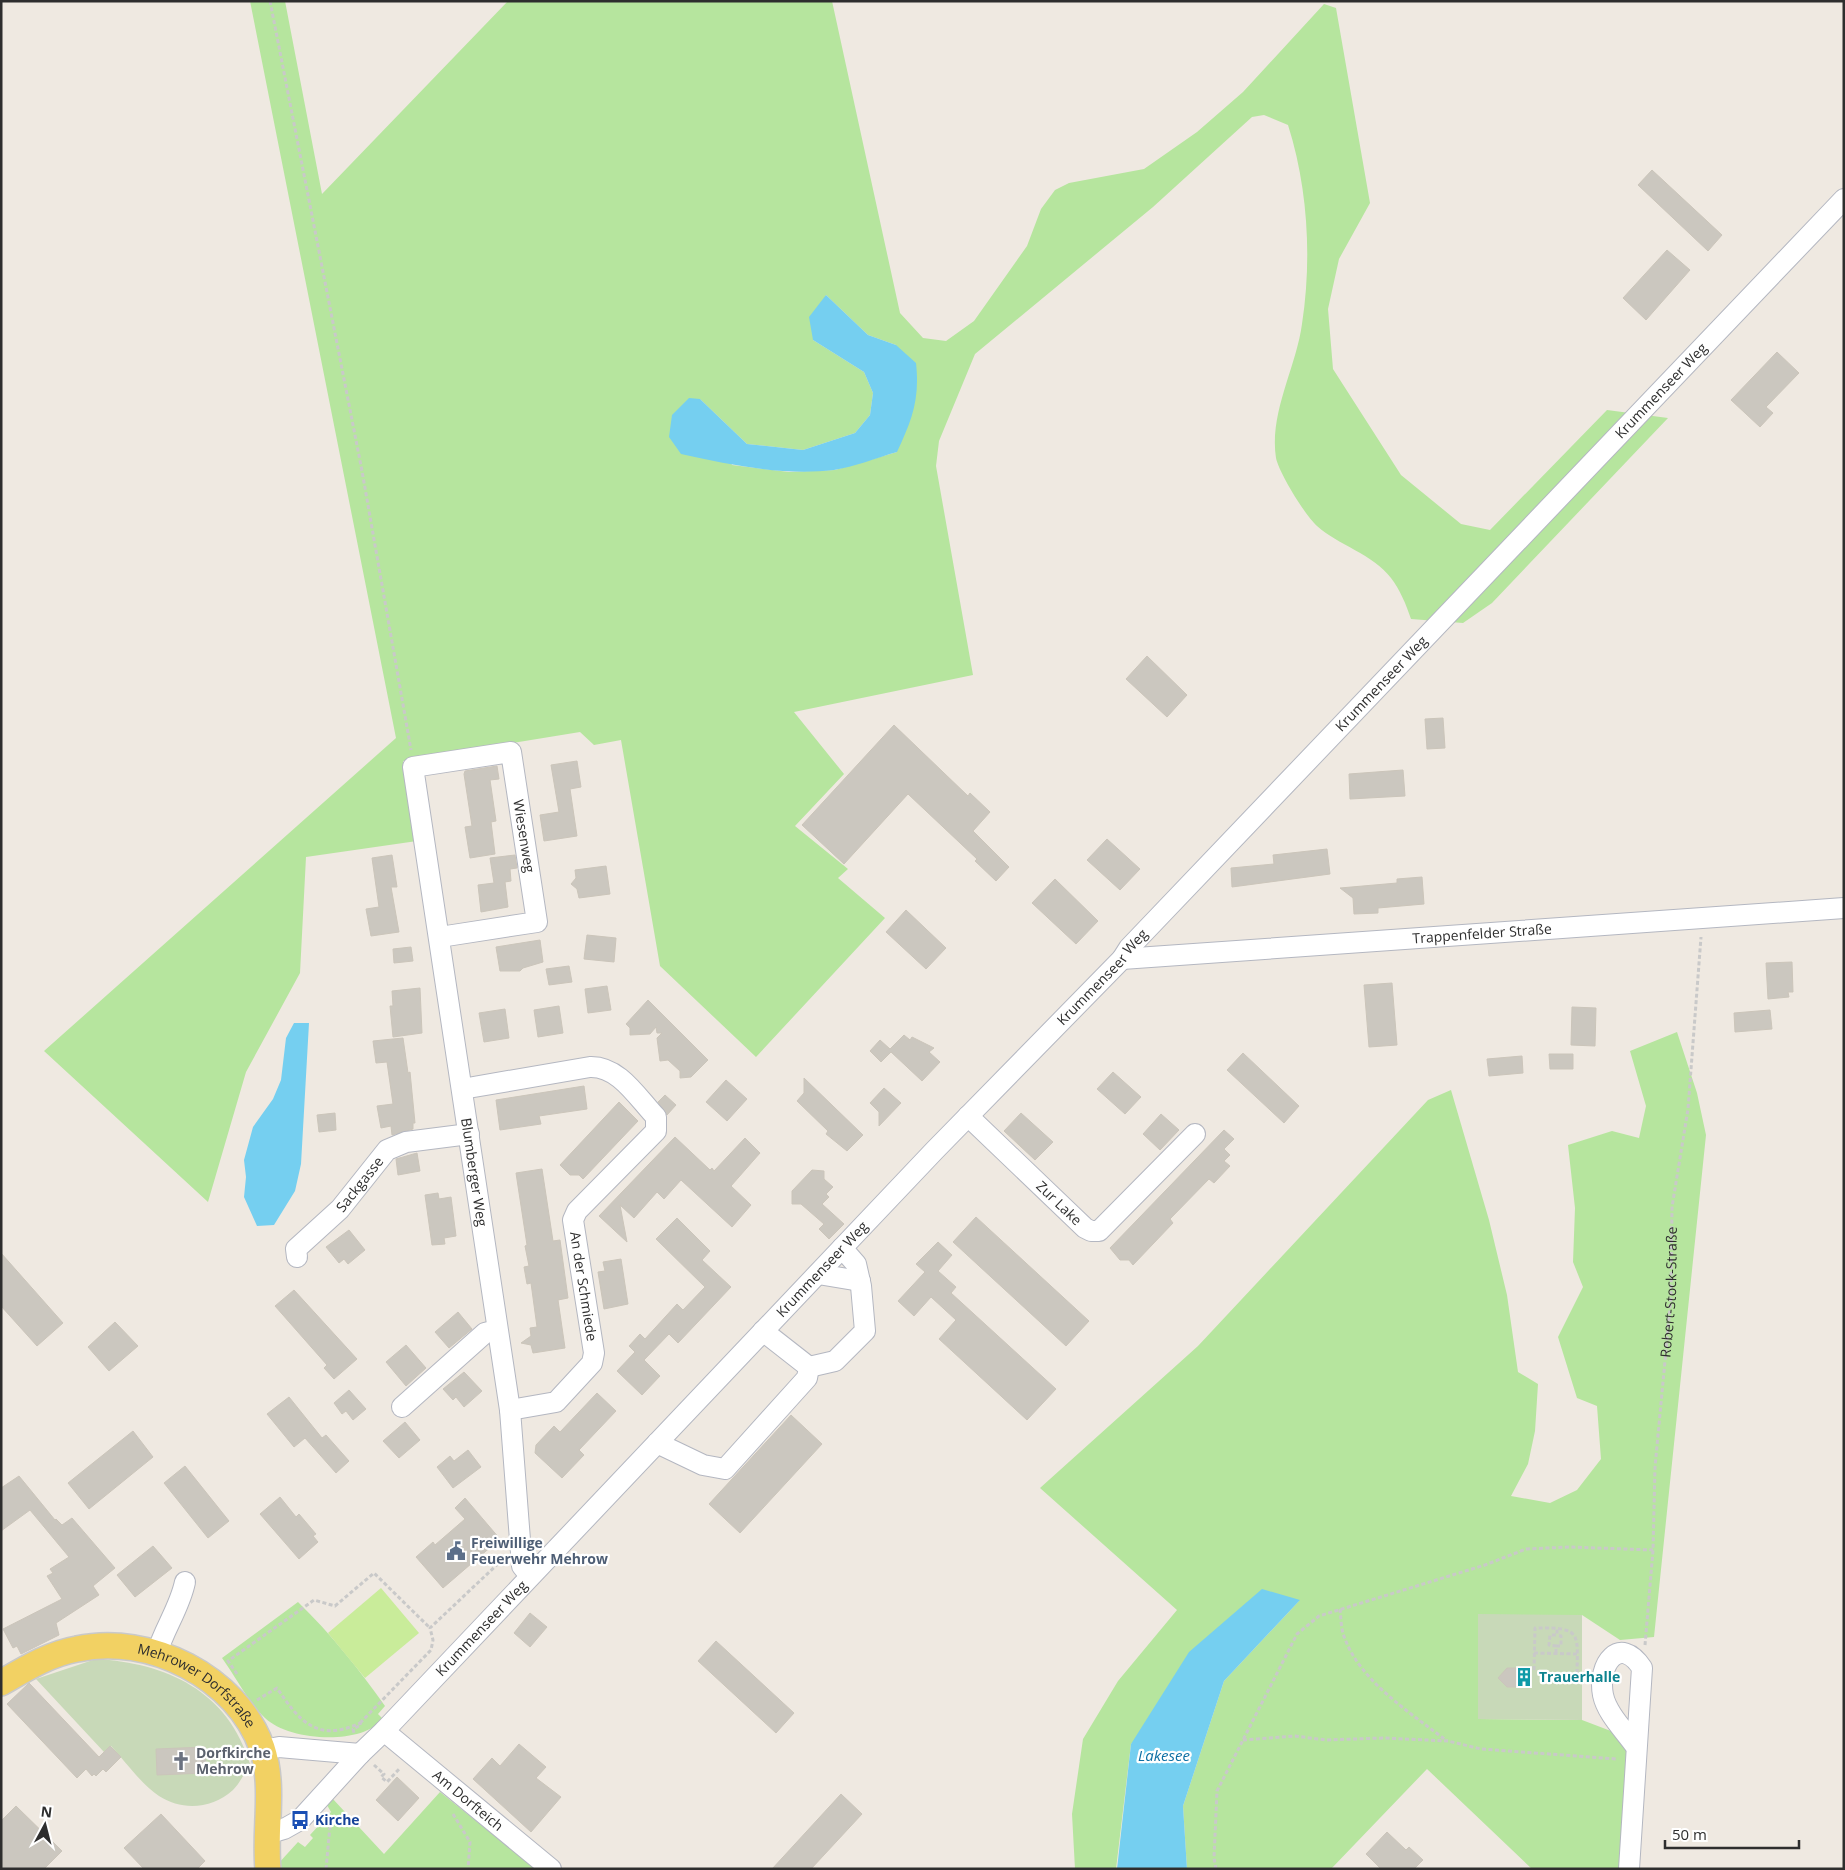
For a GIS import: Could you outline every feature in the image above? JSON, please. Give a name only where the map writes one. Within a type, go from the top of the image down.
[{"type":"main road","name":"Mehrower Dorfstraße","points":[[1,1683],[48,1658],[78,1648],[109,1646],[157,1653],[195,1670],[215,1685],[245,1717],[262,1750],[268,1787],[268,1869]]},
{"type":"street","name":"Krummenseer Weg","points":[[267,1834],[284,1829],[300,1820],[366,1758],[384,1731],[530,1576],[968,1116],[1122,959],[1129,948],[1475,588],[1844,199]]},
{"type":"street","name":"Wiesenweg","points":[[412,767],[511,752],[537,922],[440,937]]},
{"type":"street","name":"Blumberger Weg","points":[[412,767],[440,937],[510,1410],[522,1566],[530,1576]]},
{"type":"street","name":"Trappenfelder Straße","points":[[1122,959],[1844,908]]},
{"type":"street","name":"An der Schmiede","points":[[462,1089],[590,1067],[603,1067],[613,1072],[656,1117],[656,1131],[577,1211],[573,1220],[594,1353],[592,1362],[556,1402],[510,1410]]},
{"type":"street","name":"Zur Lake","points":[[968,1116],[1091,1232],[1099,1231],[1195,1134]]},
{"type":"street","name":"Sackgasse","points":[[297,1257],[296,1249],[340,1209],[387,1150],[406,1142],[470,1134]]},
{"type":"street","points":[[763,1331],[809,1366],[834,1361],[865,1331],[860,1281],[856,1264],[842,1248]]},
{"type":"street","points":[[818,1274],[860,1281]]},
{"type":"street","points":[[402,1407],[485,1333],[497,1330]]},
{"type":"street","points":[[657,1444],[703,1465],[725,1469],[807,1378],[809,1366]]},
{"type":"street","points":[[157,1653],[161,1638],[183,1593],[185,1582]]},
{"type":"street","points":[[1628,1869],[1642,1668],[1637,1660],[1617,1654],[1610,1658],[1603,1667],[1603,1695],[1611,1713],[1636,1754]]},
{"type":"street","name":"Am Dorfteich","points":[[384,1731],[551,1869]]},
{"type":"street","points":[[262,1750],[279,1747],[366,1758]]},
{"type":"path","points":[[270,1],[362,471],[408,725],[412,767]]},
{"type":"path","name":"Robert-Stock-Straße","points":[[1642,1668],[1653,1550],[1654,1467],[1672,1297],[1672,1208],[1688,1109],[1703,918]]},
{"type":"path","points":[[430,1628],[520,1543]]},
{"type":"path","points":[[1216,1869],[1214,1858],[1217,1791],[1296,1634],[1319,1616],[1485,1565],[1526,1549],[1570,1547],[1653,1550]]},
{"type":"path","points":[[239,1677],[228,1661],[314,1600],[335,1606],[374,1572],[430,1628],[433,1640],[431,1650],[360,1723],[361,1725],[353,1729],[354,1733],[366,1728],[369,1732],[384,1731]]},
{"type":"path","points":[[1340,1609],[1344,1638],[1354,1658],[1381,1690],[1448,1741]]},
{"type":"path","points":[[1534,1670],[1534,1628],[1570,1630],[1575,1636],[1577,1678]]},
{"type":"path","points":[[1557,1628],[1557,1635]]},
{"type":"path","points":[[1550,1635],[1557,1635],[1561,1636],[1561,1646],[1549,1645],[1550,1635]]},
{"type":"path","points":[[1556,1646],[1556,1653]]},
{"type":"path","points":[[1534,1653],[1577,1654]]},
{"type":"path","points":[[250,1693],[256,1701],[277,1688],[296,1716],[311,1726],[324,1729],[341,1729],[360,1723]]},
{"type":"path","points":[[1242,1740],[1295,1736],[1326,1740],[1383,1738],[1448,1741],[1481,1749],[1636,1754]]},
{"type":"path","points":[[366,1758],[384,1774],[381,1777],[387,1782]]},
{"type":"path","points":[[444,1782],[446,1802],[470,1842],[468,1869]]},
{"type":"path","points":[[326,1869],[331,1813]]},
{"type":"green space","points":[[250,1],[285,1],[322,194],[508,1],[832,1],[900,313],[923,338],[946,341],[974,321],[1027,246],[1041,209],[1055,190],[1069,183],[1144,169],[1197,132],[1243,92],[1324,4],[1336,8],[1370,203],[1339,259],[1328,309],[1333,369],[1401,475],[1461,524],[1490,530],[1607,410],[1668,418],[1492,603],[1463,623],[1411,619],[1402,597],[1391,578],[1375,562],[1325,533],[1312,521],[1293,494],[1278,465],[1275,441],[1276,424],[1299,341],[1305,299],[1307,274],[1306,224],[1300,174],[1288,125],[1264,115],[1252,117],[1153,207],[975,354],[939,441],[936,466],[973,675],[794,712],[844,774],[795,826],[848,869],[838,878],[885,918],[756,1057],[660,966],[621,740],[594,745],[580,732],[403,761],[417,841],[306,857],[300,973],[246,1072],[208,1202],[44,1051],[396,738]],"holes":[[[826,295],[868,335],[896,345],[897,452],[835,470],[789,472],[732,465],[700,399],[747,444],[803,450],[855,433],[870,415],[873,393],[864,372],[813,340]]]},
{"type":"green space","points":[[1677,1032],[1697,1093],[1706,1135],[1654,1637],[1620,1640],[1582,1615],[1478,1615],[1478,1719],[1582,1720],[1645,1744],[1637,1869],[1532,1869],[1427,1769],[1331,1869],[1187,1869],[1183,1806],[1224,1681],[1300,1600],[1131,1744],[1116,1869],[1075,1869],[1072,1814],[1083,1739],[1118,1681],[1177,1610],[1040,1488],[1198,1346],[1428,1100],[1451,1090],[1489,1220],[1507,1295],[1518,1372],[1538,1384],[1535,1431],[1528,1464],[1511,1496],[1550,1503],[1577,1490],[1601,1459],[1597,1406],[1577,1398],[1558,1337],[1583,1287],[1573,1262],[1575,1208],[1568,1145],[1612,1131],[1639,1138],[1646,1106],[1630,1051]]},
{"type":"green space","points":[[381,1588],[419,1633],[365,1678],[328,1633]]},
{"type":"green space","points":[[298,1602],[344,1652],[385,1706],[378,1714],[383,1719],[373,1728],[342,1737],[325,1737],[307,1736],[276,1726],[265,1718],[253,1705],[222,1658]]},
{"type":"green space","points":[[1478,1614],[1582,1615],[1582,1720],[1478,1719]]},
{"type":"green space","points":[[96,1659],[147,1667],[170,1675],[191,1686],[210,1700],[227,1717],[240,1739],[250,1764],[233,1790],[216,1801],[197,1806],[177,1804],[159,1796],[140,1779],[111,1746],[104,1752],[36,1679]]},
{"type":"green space","points":[[440,1792],[536,1869],[277,1869],[277,1865],[298,1842],[305,1847],[313,1838],[310,1835],[331,1812],[327,1805],[332,1798],[384,1854]]},
{"type":"water","points":[[826,295],[868,335],[896,345],[916,363],[917,388],[914,409],[897,452],[842,469],[795,472],[719,462],[681,454],[669,437],[672,415],[689,398],[700,399],[747,444],[803,450],[855,433],[870,415],[873,393],[864,372],[813,340],[809,317]]},
{"type":"water","points":[[294,1023],[309,1023],[301,1164],[295,1191],[274,1225],[257,1226],[244,1197],[246,1177],[244,1160],[253,1127],[273,1099],[281,1080],[286,1038]]},
{"type":"water","name":"Lakesee","points":[[1262,1589],[1300,1600],[1224,1681],[1183,1806],[1187,1869],[1117,1869],[1131,1744],[1189,1652]]},
{"type":"building","points":[[1652,170],[1722,235],[1708,251],[1638,185]]},
{"type":"building","points":[[1667,250],[1690,270],[1646,320],[1623,298]]},
{"type":"building","points":[[1777,352],[1799,373],[1766,407],[1773,413],[1760,427],[1731,400]]},
{"type":"building","points":[[1147,656],[1187,695],[1167,717],[1126,679]]},
{"type":"building","points":[[1443,718],[1445,748],[1427,749],[1425,719]]},
{"type":"building","points":[[894,725],[968,796],[970,793],[990,812],[973,831],[1009,867],[996,881],[975,861],[977,859],[908,794],[844,864],[802,825]]},
{"type":"building","points":[[577,761],[581,787],[570,789],[577,836],[544,841],[540,815],[559,812],[551,765]]},
{"type":"building","points":[[497,766],[499,779],[490,780],[496,821],[491,822],[495,854],[470,858],[465,827],[472,826],[464,774],[465,771]]},
{"type":"building","points":[[1403,770],[1405,796],[1350,799],[1349,774]]},
{"type":"building","points":[[1107,839],[1140,869],[1120,890],[1087,860]]},
{"type":"building","points":[[1327,849],[1330,874],[1232,887],[1231,868],[1274,864],[1273,855]]},
{"type":"building","points":[[392,855],[397,887],[391,887],[399,932],[371,936],[366,909],[379,907],[372,858]]},
{"type":"building","points":[[515,855],[517,868],[510,869],[511,881],[505,882],[508,907],[481,912],[478,885],[494,883],[490,858]]},
{"type":"building","points":[[606,866],[610,894],[579,898],[577,889],[571,884],[576,878],[575,870]]},
{"type":"building","points":[[1422,877],[1424,904],[1378,908],[1378,913],[1354,914],[1353,898],[1340,888],[1397,883],[1397,879]]},
{"type":"building","points":[[1055,879],[1098,921],[1076,944],[1032,903]]},
{"type":"building","points":[[906,910],[946,948],[926,969],[886,932]]},
{"type":"building","points":[[587,935],[616,938],[614,962],[584,959]]},
{"type":"building","points":[[540,940],[543,962],[523,968],[520,971],[500,971],[496,947]]},
{"type":"building","points":[[411,947],[413,961],[394,963],[393,949]]},
{"type":"building","points":[[1792,962],[1793,992],[1788,992],[1789,997],[1768,999],[1766,963]]},
{"type":"building","points":[[569,966],[572,982],[549,985],[546,969]]},
{"type":"building","points":[[1392,983],[1397,1045],[1369,1047],[1364,985]]},
{"type":"building","points":[[607,986],[611,1010],[588,1013],[585,989]]},
{"type":"building","points":[[420,988],[422,1033],[393,1037],[390,1006],[393,1006],[392,991]]},
{"type":"building","points":[[648,1000],[708,1060],[691,1077],[680,1078],[680,1071],[668,1060],[660,1061],[657,1038],[662,1033],[657,1033],[656,1027],[650,1034],[630,1035],[630,1028],[626,1024]]},
{"type":"building","points":[[559,1006],[563,1033],[538,1037],[534,1010]]},
{"type":"building","points":[[1572,1007],[1596,1008],[1595,1046],[1571,1045]]},
{"type":"building","points":[[505,1009],[509,1038],[484,1042],[479,1013]]},
{"type":"building","points":[[1770,1010],[1772,1029],[1735,1032],[1734,1013]]},
{"type":"building","points":[[904,1035],[910,1040],[912,1037],[934,1048],[929,1052],[940,1062],[922,1081],[891,1052],[881,1062],[870,1051],[880,1040],[890,1049]]},
{"type":"building","points":[[403,1038],[408,1073],[410,1072],[415,1123],[413,1123],[413,1129],[392,1135],[391,1126],[381,1128],[377,1106],[393,1104],[387,1062],[376,1063],[373,1041]]},
{"type":"building","points":[[1243,1053],[1299,1106],[1284,1123],[1227,1070]]},
{"type":"building","points":[[1549,1054],[1573,1054],[1573,1069],[1550,1069]]},
{"type":"building","points":[[1522,1056],[1523,1073],[1489,1076],[1487,1059]]},
{"type":"building","points":[[1113,1072],[1141,1097],[1125,1114],[1097,1089]]},
{"type":"building","points":[[804,1078],[863,1135],[847,1151],[826,1134],[828,1131],[797,1101],[804,1093]]},
{"type":"building","points":[[726,1080],[747,1099],[727,1121],[706,1102]]},
{"type":"building","points":[[584,1086],[587,1109],[539,1116],[541,1124],[500,1130],[496,1100]]},
{"type":"building","points":[[884,1088],[901,1103],[879,1126],[879,1112],[870,1103]]},
{"type":"building","points":[[665,1095],[676,1105],[667,1115],[658,1102]]},
{"type":"building","points":[[619,1102],[638,1121],[583,1179],[579,1175],[570,1175],[560,1165]]},
{"type":"building","points":[[335,1113],[336,1130],[319,1132],[317,1115]]},
{"type":"building","points":[[1021,1113],[1053,1142],[1035,1160],[1004,1131]]},
{"type":"building","points":[[1161,1114],[1179,1130],[1160,1150],[1143,1134]]},
{"type":"building","points":[[1224,1130],[1234,1139],[1224,1149],[1230,1155],[1224,1161],[1230,1166],[1214,1183],[1209,1179],[1170,1219],[1173,1223],[1133,1265],[1129,1260],[1120,1260],[1110,1248]]},
{"type":"building","points":[[675,1137],[710,1170],[712,1168],[714,1171],[745,1138],[760,1153],[731,1186],[751,1205],[732,1227],[681,1180],[664,1199],[657,1192],[634,1218],[620,1205],[627,1242],[599,1216]]},
{"type":"building","points":[[417,1153],[420,1171],[398,1175],[396,1159]]},
{"type":"building","points":[[542,1169],[553,1241],[560,1240],[568,1298],[558,1300],[565,1348],[533,1353],[531,1345],[521,1343],[531,1336],[530,1328],[537,1327],[531,1283],[527,1284],[524,1267],[529,1266],[516,1173]]},
{"type":"building","points":[[812,1170],[824,1171],[824,1179],[833,1187],[826,1194],[829,1197],[822,1204],[844,1224],[829,1239],[819,1229],[824,1224],[801,1204],[792,1204],[792,1191]]},
{"type":"building","points":[[438,1193],[439,1199],[451,1197],[456,1236],[444,1238],[445,1244],[432,1245],[425,1195]]},
{"type":"building","points":[[976,1217],[1089,1321],[1066,1346],[953,1242]]},
{"type":"building","points":[[677,1218],[710,1251],[702,1260],[731,1287],[678,1343],[669,1334],[644,1360],[660,1376],[642,1395],[617,1371],[635,1352],[629,1346],[640,1334],[645,1339],[677,1304],[683,1310],[705,1287],[656,1239]]},
{"type":"building","points":[[349,1230],[365,1250],[348,1264],[344,1259],[339,1263],[326,1247]]},
{"type":"building","points":[[938,1242],[952,1255],[938,1271],[956,1287],[951,1293],[1056,1389],[1027,1420],[939,1339],[956,1320],[931,1297],[914,1316],[898,1301],[925,1272],[916,1264]]},
{"type":"building","points":[[1,1253],[63,1323],[37,1346],[1,1306]]},
{"type":"building","points":[[621,1259],[628,1304],[604,1309],[598,1272],[605,1271],[603,1262]]},
{"type":"building","points":[[294,1290],[357,1359],[334,1379],[324,1368],[327,1365],[275,1306]]},
{"type":"building","points":[[458,1312],[472,1329],[449,1348],[435,1332]]},
{"type":"building","points":[[115,1322],[138,1346],[109,1371],[88,1347]]},
{"type":"building","points":[[406,1345],[426,1368],[406,1386],[386,1362]]},
{"type":"building","points":[[464,1372],[482,1391],[464,1407],[456,1397],[453,1400],[443,1389]]},
{"type":"building","points":[[349,1390],[366,1409],[353,1420],[346,1411],[342,1414],[334,1403]]},
{"type":"building","points":[[597,1393],[616,1411],[579,1450],[584,1455],[562,1478],[535,1453],[536,1445],[554,1426],[560,1432]]},
{"type":"building","points":[[289,1397],[322,1438],[326,1435],[349,1461],[336,1473],[305,1438],[294,1447],[267,1414]]},
{"type":"building","points":[[791,1415],[822,1444],[740,1533],[709,1504]]},
{"type":"building","points":[[405,1422],[420,1440],[399,1458],[383,1441]]},
{"type":"building","points":[[133,1431],[153,1457],[89,1509],[68,1483]]},
{"type":"building","points":[[468,1450],[481,1467],[453,1488],[437,1467],[450,1456],[454,1461]]},
{"type":"building","points":[[185,1466],[229,1521],[208,1538],[164,1483]]},
{"type":"building","points":[[19,1476],[55,1520],[62,1525],[72,1518],[115,1568],[93,1586],[99,1595],[56,1623],[59,1635],[21,1654],[17,1646],[13,1648],[3,1629],[62,1599],[47,1576],[53,1573],[50,1569],[69,1557],[30,1510],[1,1531],[1,1488]]},
{"type":"building","points":[[280,1497],[296,1517],[299,1514],[316,1534],[313,1536],[318,1542],[299,1559],[260,1514]]},
{"type":"building","points":[[465,1498],[500,1539],[443,1588],[416,1557],[433,1542],[435,1545],[465,1519],[455,1508]]},
{"type":"building","points":[[153,1546],[172,1568],[135,1597],[117,1575]]},
{"type":"building","points":[[530,1613],[547,1627],[530,1647],[514,1633]]},
{"type":"building","points":[[716,1641],[794,1713],[776,1733],[698,1661]]},
{"type":"building","name":"Trauerhalle","points":[[1507,1668],[1530,1668],[1530,1687],[1507,1687],[1498,1678]]},
{"type":"building","points":[[29,1683],[99,1757],[110,1746],[121,1757],[106,1772],[103,1769],[96,1776],[94,1774],[92,1776],[86,1769],[77,1778],[7,1704]]},
{"type":"building","points":[[519,1744],[546,1767],[536,1778],[561,1797],[531,1832],[473,1779],[492,1758],[500,1766]]},
{"type":"building","name":"Dorfkirche Mehrow","points":[[205,1747],[206,1773],[157,1775],[156,1749]]},
{"type":"building","points":[[397,1777],[419,1798],[398,1821],[376,1800]]},
{"type":"building","points":[[841,1794],[862,1814],[811,1869],[772,1869]]},
{"type":"building","points":[[16,1806],[62,1851],[44,1869],[1,1869],[1,1821]]},
{"type":"building","points":[[161,1814],[205,1861],[197,1869],[144,1869],[124,1848]]},
{"type":"building","points":[[1387,1832],[1406,1850],[1409,1847],[1423,1860],[1414,1869],[1381,1869],[1366,1854]]},
{"type":"place","name":"Freiwillige Feuerwehr Mehrow","points":[[456,1551]]},
{"type":"place","name":"Trauerhalle","points":[[1524,1677]]},
{"type":"place","name":"Dorfkirche Mehrow","points":[[181,1761]]},
{"type":"place","name":"Kirche","points":[[300,1820]]}]
